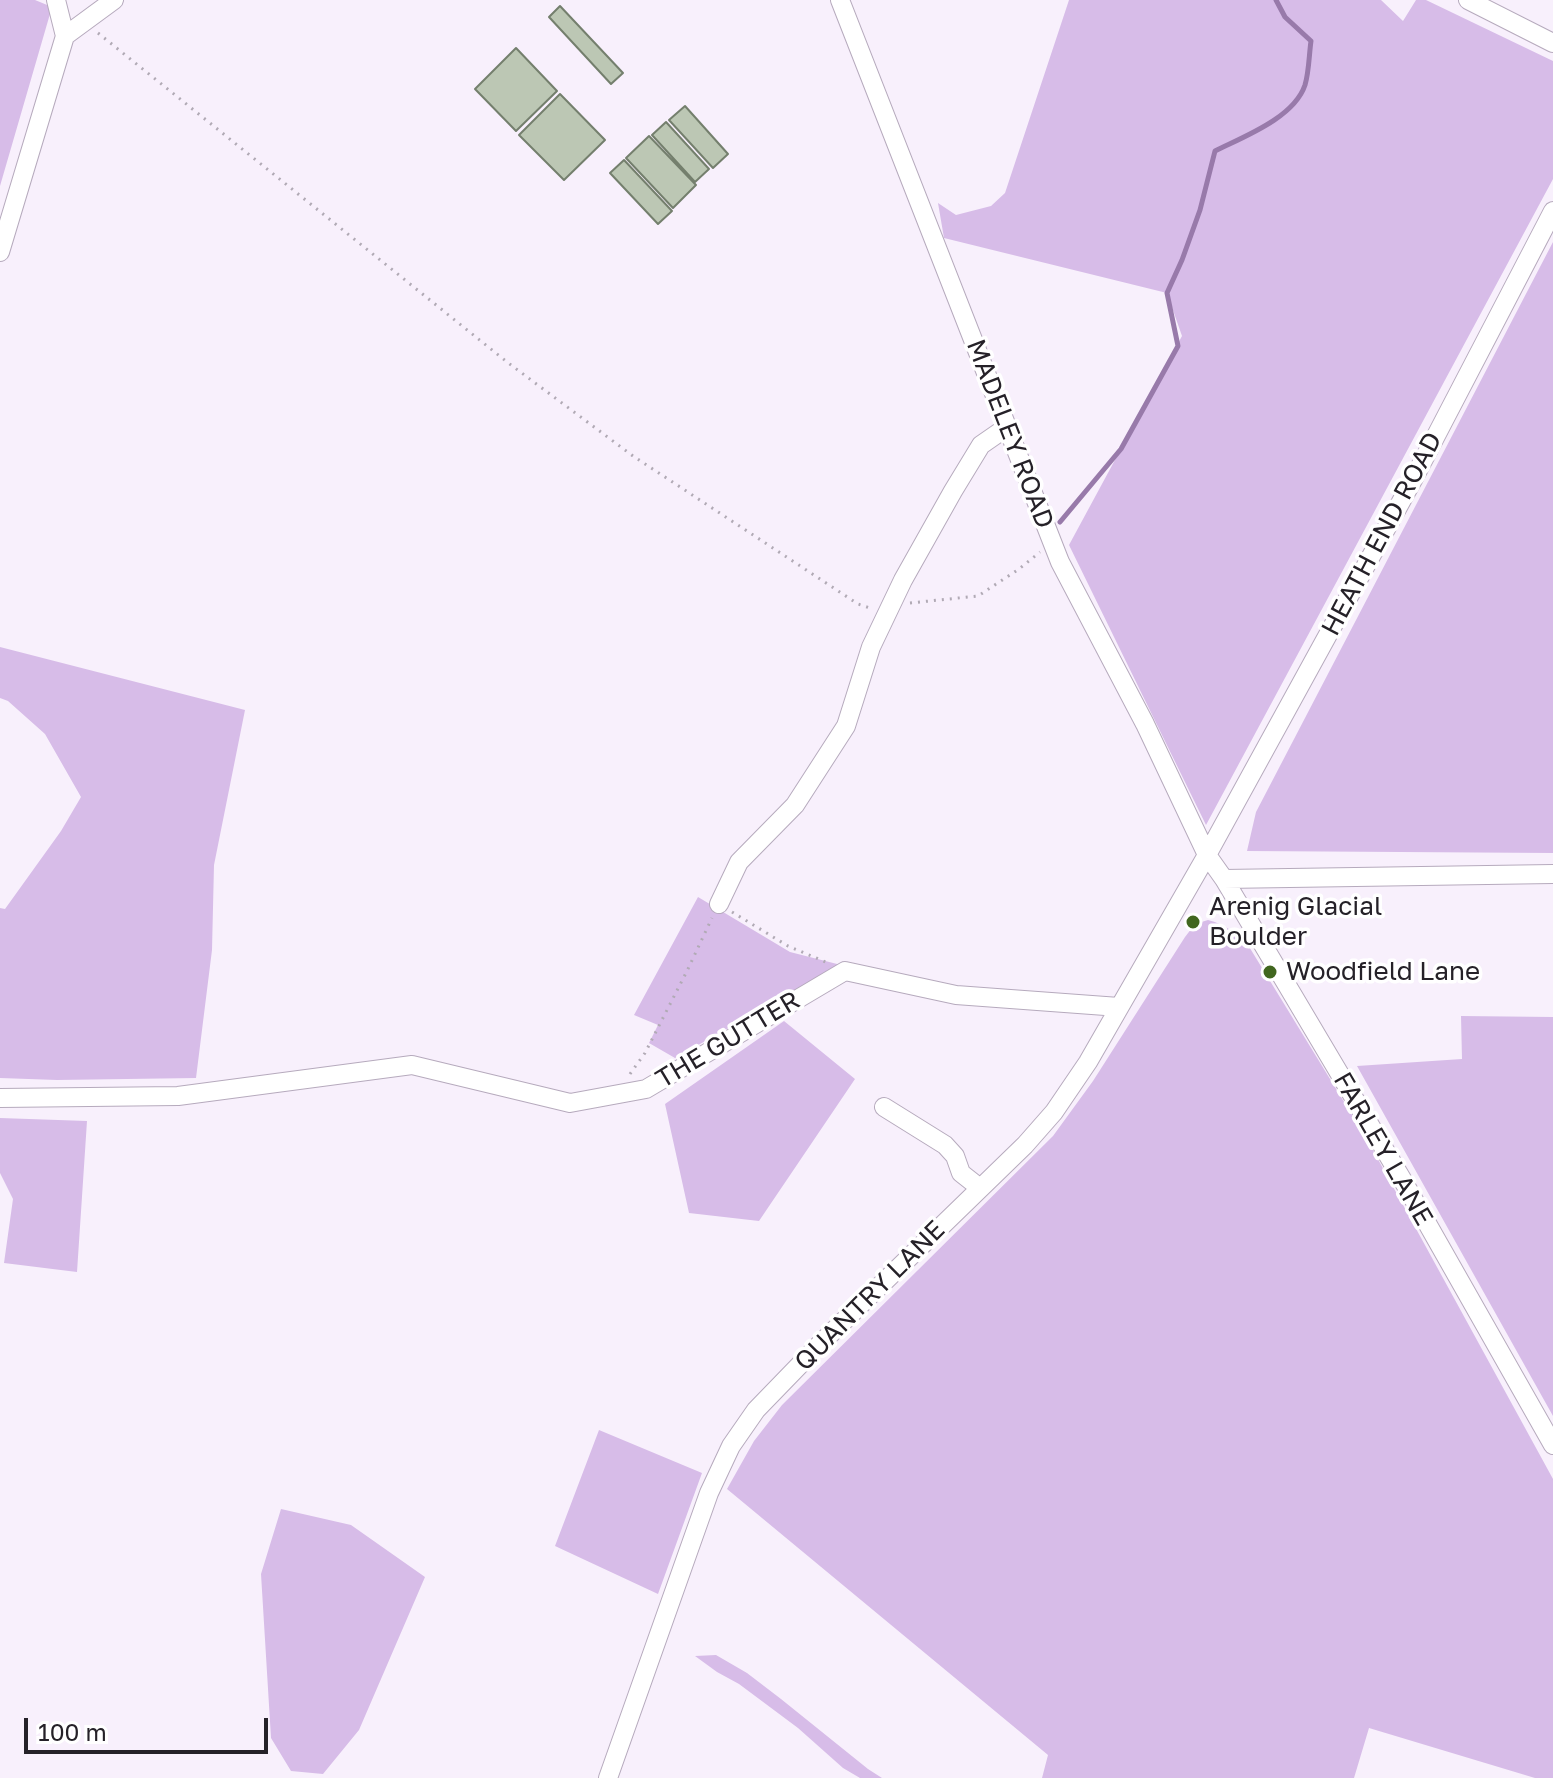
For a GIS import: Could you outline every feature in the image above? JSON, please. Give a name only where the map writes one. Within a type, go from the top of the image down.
[{"type":"street","points":[[0,252],[65,36],[56,0]]},
{"type":"street","points":[[65,36],[114,0]]},
{"type":"street","name":"MADELEY ROAD","points":[[840,0],[1060,562],[1145,724],[1207,855]]},
{"type":"street","points":[[1468,0],[1553,43]]},
{"type":"street","name":"HEATH END ROAD","points":[[1207,855],[1414,478],[1553,211]]},
{"type":"street","points":[[719,904],[739,862],[795,805],[846,726],[871,647],[903,580],[981,445],[1007,427]]},
{"type":"street","name":"FARLEY LANE","points":[[1207,855],[1402,1179],[1553,1445]]},
{"type":"street","name":"QUANTRY LANE","points":[[608,1778],[709,1493],[731,1446],[756,1410],[1025,1145],[1054,1112],[1088,1062],[1207,855]]},
{"type":"street","points":[[1224,879],[1553,874]]},
{"type":"street","name":"THE GUTTER","points":[[0,1098],[178,1096],[412,1065],[570,1103],[646,1089],[845,971],[849,972]]},
{"type":"street","points":[[849,972],[956,995],[1119,1007]]},
{"type":"street","points":[[884,1107],[945,1145],[955,1156],[961,1173],[980,1188]]},
{"type":"path","points":[[85,22],[507,362],[633,456],[858,604],[884,613],[892,605],[978,596],[1052,542]]},
{"type":"path","points":[[620,1094],[645,1053],[719,904],[788,946],[849,972]]},
{"type":"shaded area","points":[[0,0],[35,0],[52,7],[0,186]]},
{"type":"shaded area","points":[[1069,0],[1381,0],[1403,21],[1416,0],[1426,0],[1553,61],[1553,179],[1206,825],[1069,545],[1182,336],[1167,293],[944,238],[938,203],[956,215],[991,206],[1005,193]]},
{"type":"shaded area","points":[[1553,242],[1553,853],[1247,851],[1256,812]]},
{"type":"shaded area","points":[[0,647],[245,710],[214,865],[212,950],[196,1078],[0,1078],[0,908],[5,909],[61,831],[81,797],[45,734],[8,701],[0,698]]},
{"type":"shaded area","points":[[698,897],[790,952],[841,965],[675,1058],[649,1043],[658,1025],[634,1015]]},
{"type":"shaded area","points":[[1208,920],[1230,930],[1248,945],[1368,1141],[1553,1479],[1553,1778],[1535,1778],[1369,1728],[1354,1778],[1042,1778],[1048,1755],[727,1489],[754,1441],[782,1405],[1053,1136],[1093,1081],[1185,937],[1195,924]]},
{"type":"shaded area","points":[[1461,1016],[1553,1017],[1553,1416],[1357,1066],[1462,1059]]},
{"type":"shaded area","points":[[784,1021],[855,1079],[759,1221],[689,1213],[665,1104]]},
{"type":"shaded area","points":[[0,1118],[87,1121],[77,1272],[4,1263],[13,1199],[0,1173]]},
{"type":"shaded area","points":[[599,1430],[702,1473],[658,1594],[555,1546]]},
{"type":"shaded area","points":[[281,1509],[351,1525],[425,1577],[359,1730],[323,1774],[291,1771],[271,1738],[261,1574]]},
{"type":"shaded area","points":[[716,1655],[747,1673],[882,1778],[860,1778],[843,1768],[798,1728],[695,1656]]},
{"type":"building","points":[[560,6],[623,73],[611,84],[549,17]]},
{"type":"building","points":[[516,48],[557,91],[516,131],[475,89]]},
{"type":"building","points":[[560,94],[605,140],[564,180],[519,135]]},
{"type":"building","points":[[685,106],[728,154],[713,168],[669,120]]},
{"type":"building","points":[[666,122],[709,169],[695,182],[652,135]]},
{"type":"building","points":[[649,136],[696,185],[673,208],[626,158]]},
{"type":"building","points":[[624,160],[672,211],[658,224],[610,173]]},
{"type":"waterway","points":[[1060,522],[1121,449],[1178,346],[1167,293],[1200,210],[1215,151],[1279,117],[1299,97],[1305,85],[1311,41],[1285,17],[1276,0]]},
{"type":"place","name":"Arenig Glacial Boulder","points":[[1193,922]]},
{"type":"place","name":"Woodfield Lane","points":[[1270,972]]}]
